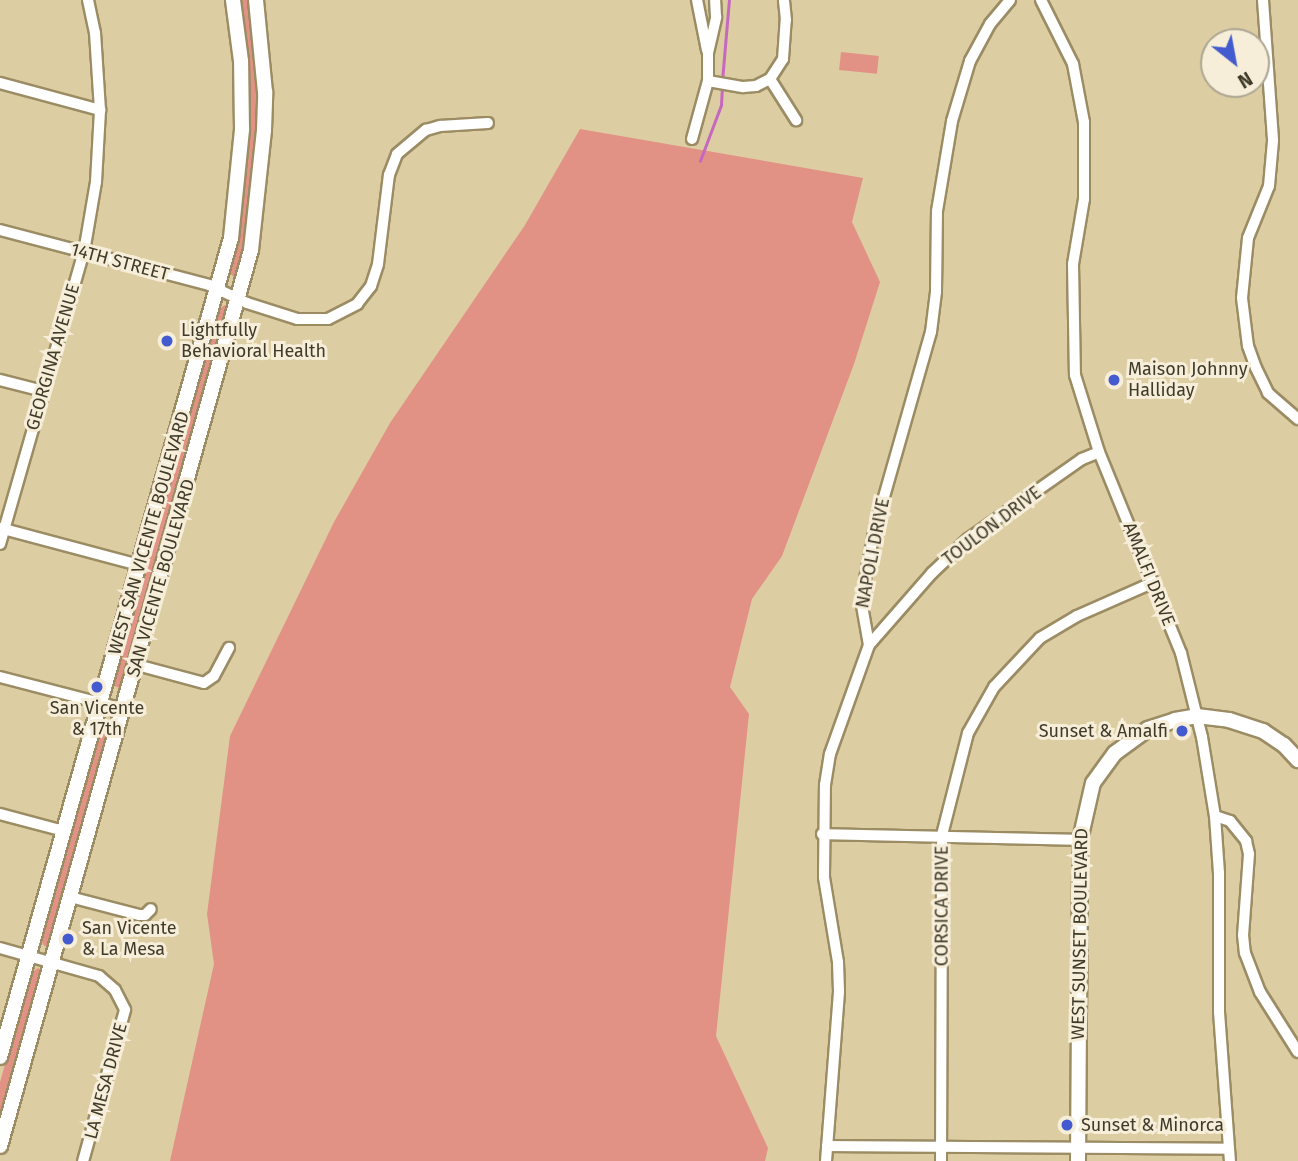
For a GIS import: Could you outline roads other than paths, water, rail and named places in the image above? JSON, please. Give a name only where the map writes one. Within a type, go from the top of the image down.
[{"type":"main road","name":"WEST SAN VICENTE BOULEVARD","points":[[0,1057],[218,289],[235,206],[242,129],[241,61],[233,0]]},
{"type":"main road","name":"SAN VICENTE BOULEVARD","points":[[0,1146],[137,665],[251,250],[263,153],[265,92],[256,0]]},
{"type":"main road","name":"WEST SUNSET BOULEVARD","points":[[1079,1154],[1080,840],[1093,783],[1115,753],[1155,726],[1197,716],[1229,720],[1263,731],[1284,745],[1298,760]]},
{"type":"street","name":"GEORGINA AVENUE","points":[[0,544],[2,529],[84,253],[96,183],[100,110],[94,33],[88,0]]},
{"type":"street","points":[[692,139],[708,81],[708,53],[697,0]]},
{"type":"street","points":[[708,53],[716,17],[715,0]]},
{"type":"street","points":[[708,81],[743,87],[756,86],[770,79],[783,59],[786,20],[784,0]]},
{"type":"street","name":"NAPOLI DRIVE","points":[[827,1161],[839,991],[838,962],[824,877],[822,834],[830,754],[869,645],[861,600],[884,493],[931,332],[936,292],[937,211],[952,121],[970,61],[990,24],[1010,0]]},
{"type":"street","name":"AMALFI DRIVE","points":[[1041,0],[1073,64],[1084,122],[1084,199],[1073,264],[1075,375],[1099,452],[1181,653],[1197,716],[1215,816],[1219,873],[1219,1012],[1230,1161]]},
{"type":"street","points":[[1263,0],[1273,141],[1269,186],[1248,238],[1242,298],[1248,346],[1256,368],[1268,393],[1298,419]]},
{"type":"street","points":[[770,79],[796,120]]},
{"type":"street","points":[[0,83],[100,110]]},
{"type":"street","name":"14TH STREET","points":[[0,230],[218,289],[238,299],[296,319],[314,320],[339,315],[357,304],[375,275],[389,175],[397,154],[426,130],[440,126],[488,123]]},
{"type":"street","points":[[0,380],[43,391]]},
{"type":"street","name":"TOULON DRIVE","points":[[869,645],[932,573],[968,539],[1082,459],[1099,452]]},
{"type":"street","points":[[2,529],[139,565]]},
{"type":"street","name":"CORSICA DRIVE","points":[[941,1161],[942,835],[968,733],[994,687],[1040,638],[1087,611],[1154,582]]},
{"type":"street","points":[[137,665],[204,683],[214,676],[229,648]]},
{"type":"street","points":[[0,677],[124,709]]},
{"type":"street","points":[[0,814],[64,831]]},
{"type":"street","points":[[1215,816],[1230,821],[1246,841],[1249,854],[1245,953],[1256,984],[1298,1052]]},
{"type":"street","points":[[822,834],[1080,840]]},
{"type":"street","points":[[70,897],[139,915],[145,915],[151,909]]},
{"type":"street","points":[[0,948],[52,961]]},
{"type":"street","name":"LA MESA DRIVE","points":[[52,961],[99,976],[116,990],[125,1010],[83,1161]]},
{"type":"street","points":[[827,1146],[941,1146],[1079,1154],[1229,1149]]},
{"type":"waterway","points":[[722,81],[729,0]]},
{"type":"waterway","points":[[700,161],[721,105],[722,88]]},
{"type":"place","name":"Lightfully Behavioral Health","points":[[167,341]]},
{"type":"place","name":"Maison Johnny Halliday","points":[[1114,380]]},
{"type":"place","name":"San Vicente & 17th","points":[[97,687]]},
{"type":"place","name":"Sunset & Amalfi","points":[[1182,731]]},
{"type":"place","name":"San Vicente & La Mesa","points":[[68,939]]},
{"type":"place","name":"Sunset & Minorca","points":[[1067,1125]]}]
